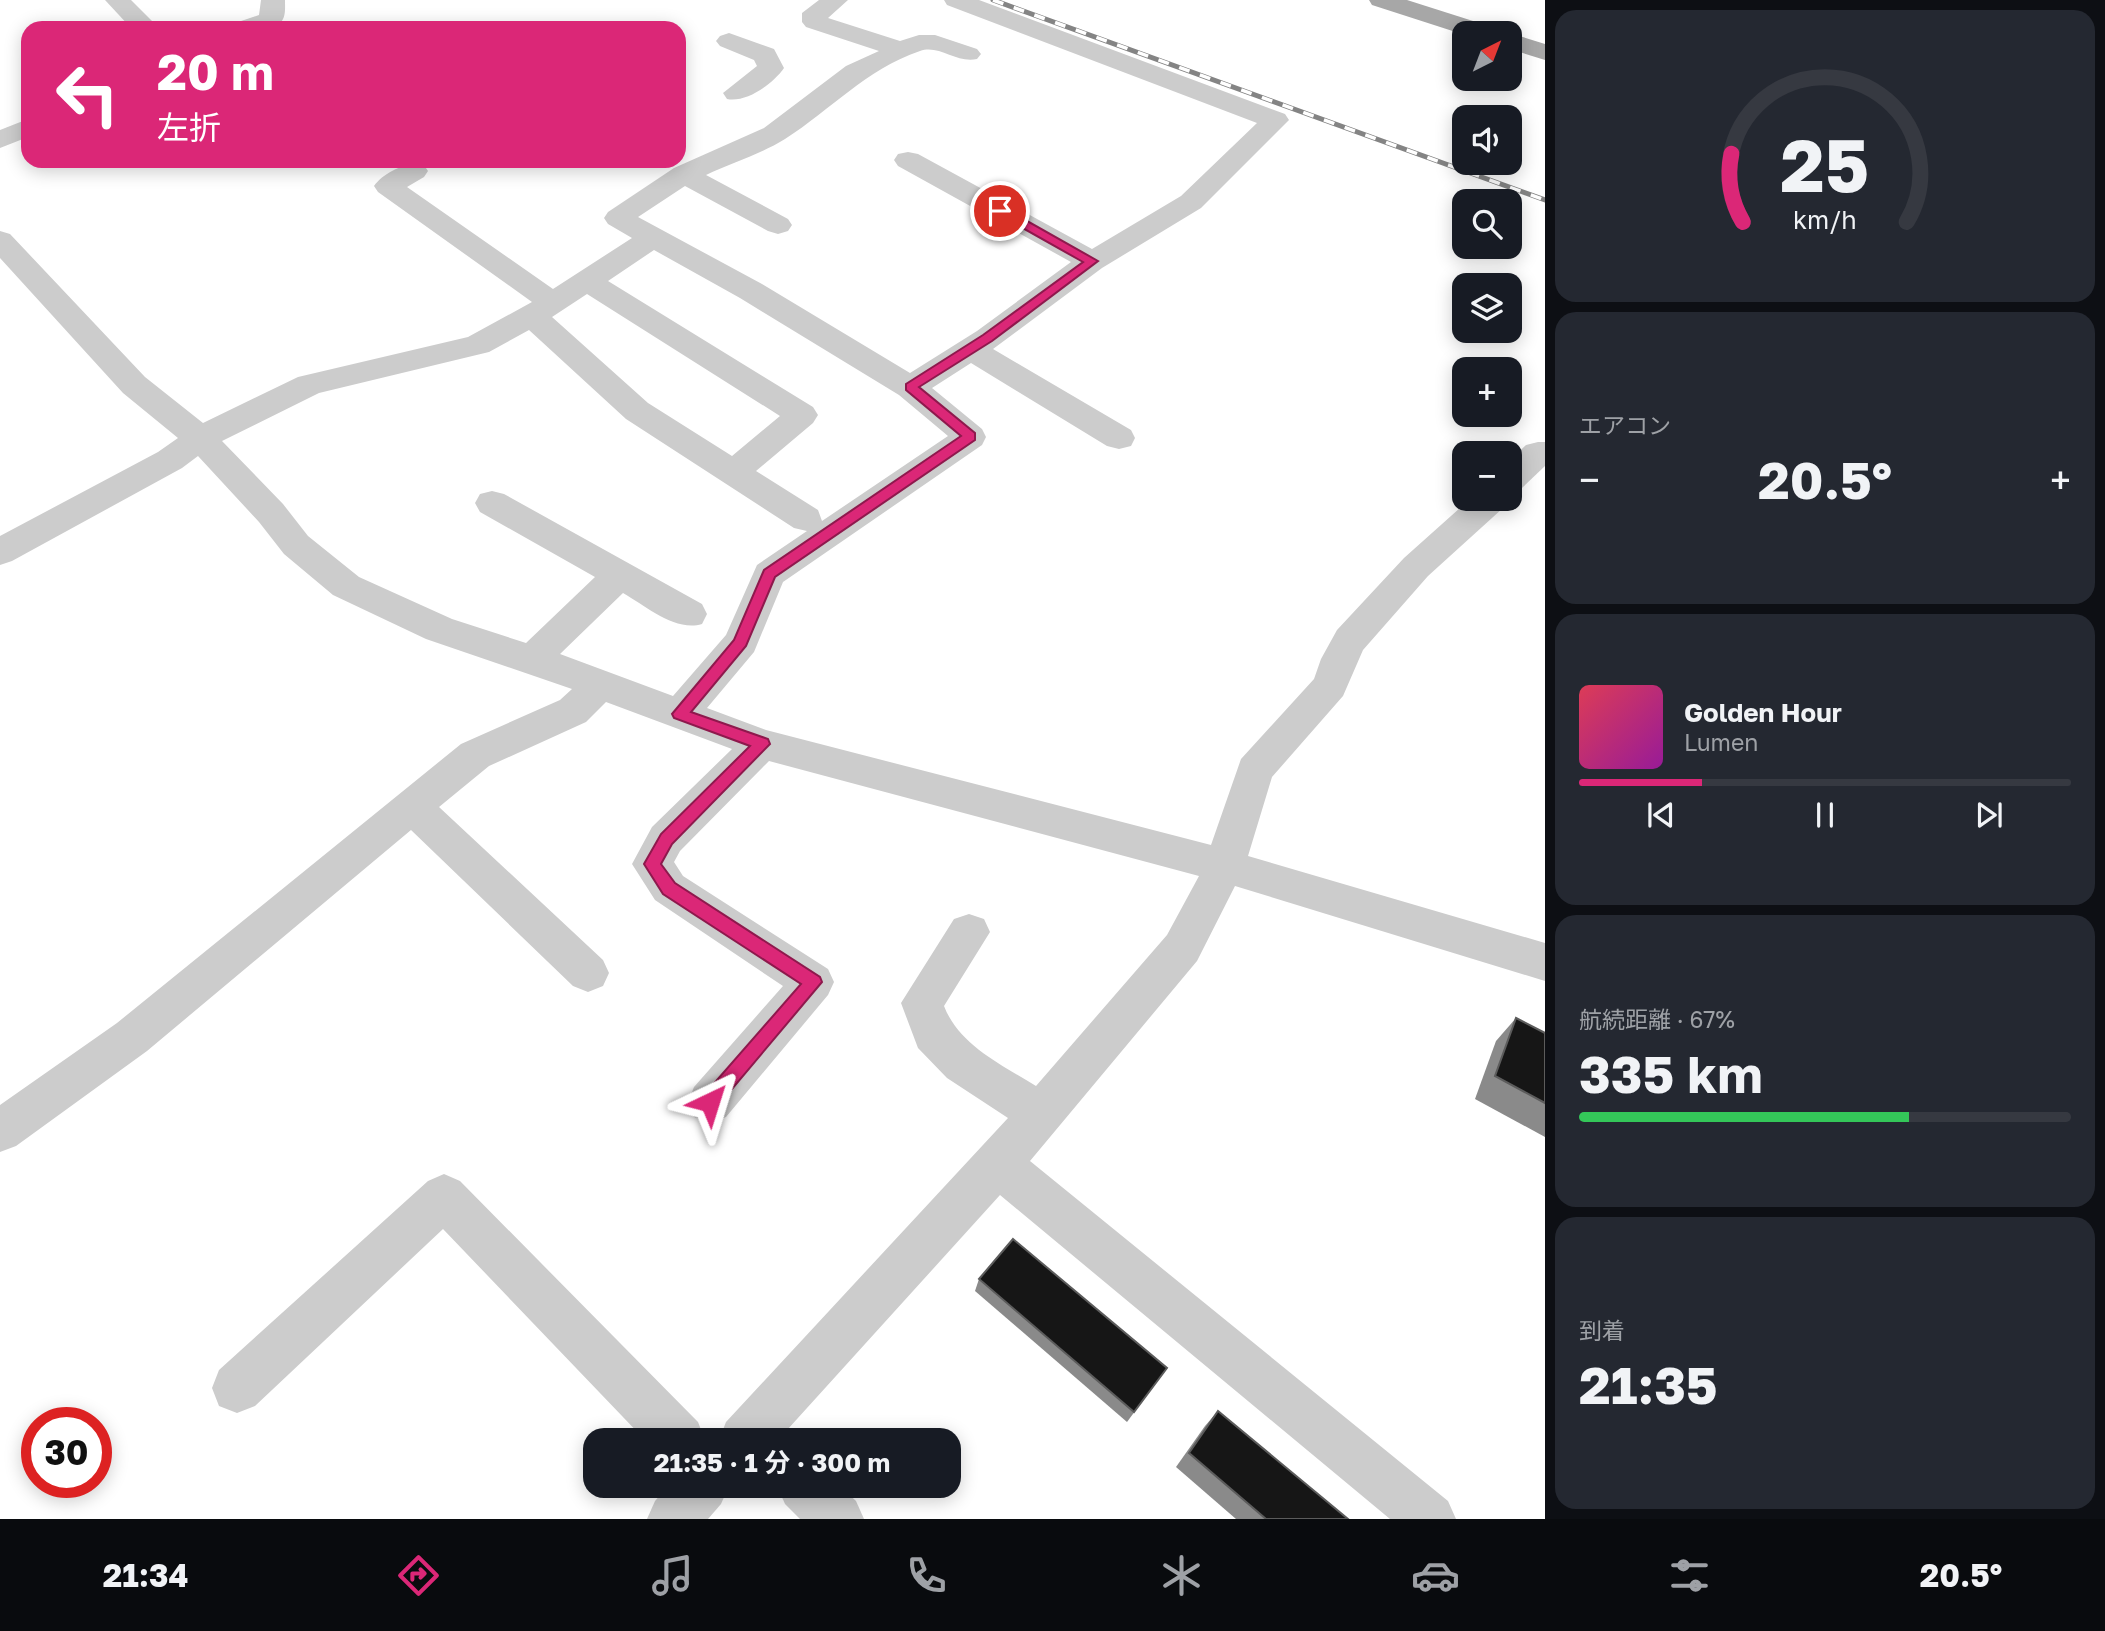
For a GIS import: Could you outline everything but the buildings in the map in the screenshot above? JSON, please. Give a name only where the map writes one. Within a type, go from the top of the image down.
[{"type":"main road","points":[[1381,0],[1452,22]]},
{"type":"main road","points":[[1522,44],[1545,51]]},
{"type":"street","points":[[117,0],[139,21]]},
{"type":"street","points":[[265,21],[271,19],[273,0]]},
{"type":"street","points":[[736,93],[771,68],[790,39],[816,12],[836,0]]},
{"type":"street","points":[[910,387],[970,349],[1091,261],[1191,202],[1275,120],[956,0]]},
{"type":"street","points":[[876,28],[908,45]]},
{"type":"street","points":[[729,41],[790,39],[908,45],[933,40],[968,54]]},
{"type":"street","points":[[680,714],[741,642],[769,574],[970,436],[910,387],[763,298],[618,218],[684,174],[774,134],[855,72],[908,45]]},
{"type":"street","points":[[0,140],[21,130]]},
{"type":"street","points":[[908,160],[1091,261]]},
{"type":"street","points":[[414,171],[388,186],[542,309],[637,411],[806,519]]},
{"type":"street","points":[[684,174],[778,225]]},
{"type":"street","points":[[0,552],[170,460],[200,438],[309,385],[478,345],[542,309],[653,238]]},
{"type":"street","points":[[0,240],[134,385],[200,438],[271,513],[296,545],[346,586],[439,629],[532,659],[762,744],[1225,866],[1545,962]]},
{"type":"street","points":[[587,281],[802,415],[733,473]]},
{"type":"street","points":[[970,349],[1119,438]]},
{"type":"street","points":[[1522,468],[1538,453],[1545,453]]},
{"type":"street","points":[[492,503],[689,614]]},
{"type":"street","points":[[759,1428],[998,1164],[1182,948],[1225,866],[1255,770],[1331,686],[1350,640],[1416,567],[1478,511]]},
{"type":"street","points":[[532,659],[619,576]]},
{"type":"street","points":[[0,1131],[132,1037],[475,755],[573,711],[600,684]]},
{"type":"street","points":[[710,1102],[813,982],[669,888],[652,864],[666,839],[762,744]]},
{"type":"street","points":[[412,806],[588,973]]},
{"type":"street","points":[[969,932],[922,1003],[933,1034],[963,1064],[1039,1113]]},
{"type":"street","points":[[998,1164],[1430,1519]]},
{"type":"street","points":[[237,1388],[444,1196],[668,1428]]},
{"type":"street","points":[[673,1519],[692,1498]]},
{"type":"street","points":[[816,1498],[838,1519]]},
{"type":"railway","points":[[993,0],[1545,200]]},
{"type":"route","points":[[710,1102],[813,982],[669,888],[652,864],[666,839],[762,744],[680,714],[741,642],[769,574],[970,436],[910,387],[988,338],[1091,261],[1000,211]]}]
